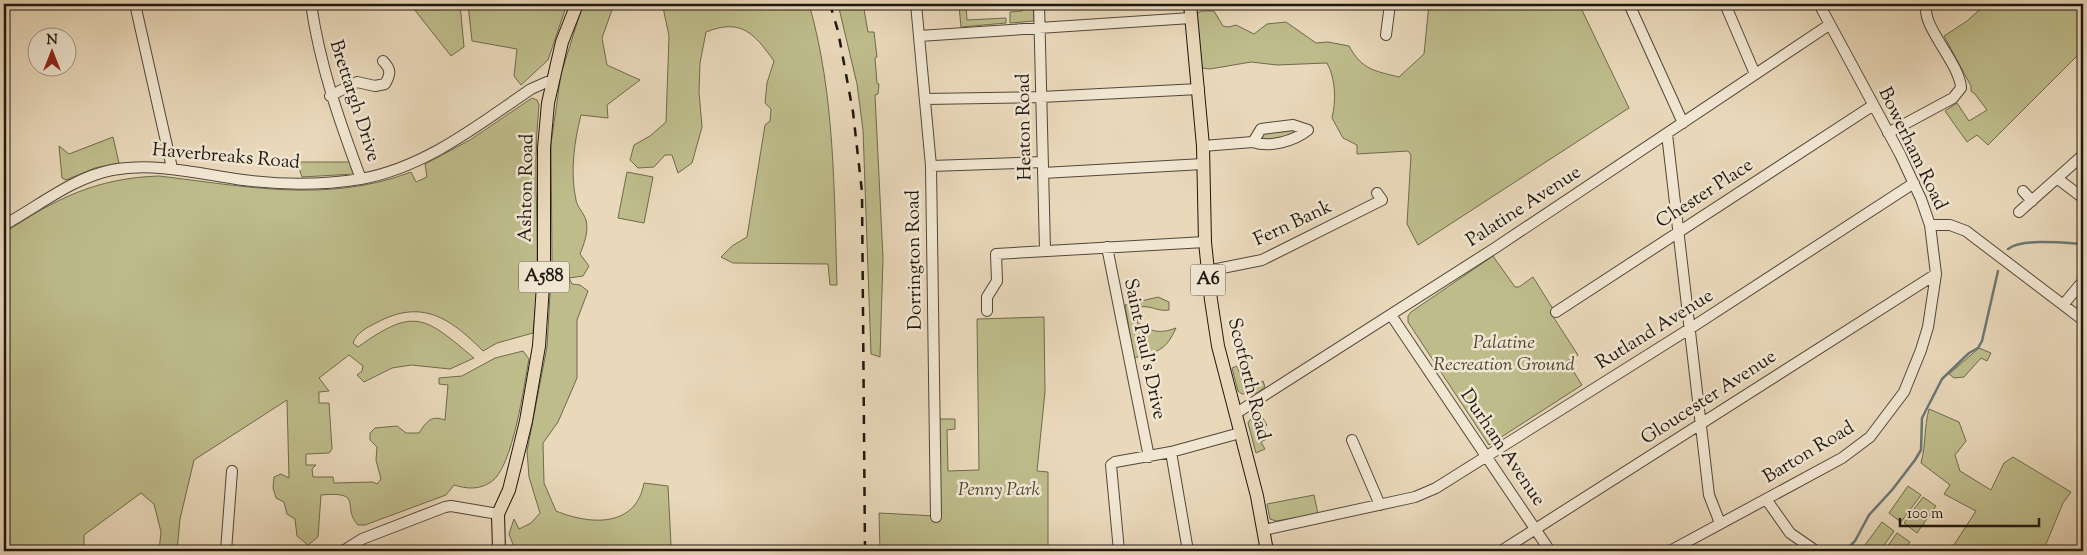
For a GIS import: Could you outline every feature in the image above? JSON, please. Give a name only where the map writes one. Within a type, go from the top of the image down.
[{"type":"main road","name":"Ashton Road","points":[[499,551],[498,514],[509,490],[515,468],[526,421],[538,346],[544,270],[544,148],[548,103],[562,42],[577,4]]},
{"type":"main road","name":"Scotforth Road","points":[[1190,4],[1203,146],[1207,271],[1218,346],[1240,433],[1248,456],[1267,551]]},
{"type":"street","points":[[135,4],[172,168]]},
{"type":"street","name":"Brettargh Drive","points":[[310,4],[317,44],[330,96],[361,179]]},
{"type":"street","name":"Dorrington Road","points":[[916,4],[931,166],[936,517]]},
{"type":"street","name":"Heaton Road","points":[[1039,4],[1045,250]]},
{"type":"street","points":[[1386,35],[1390,4]]},
{"type":"street","points":[[1629,4],[1683,123]]},
{"type":"street","points":[[1725,4],[1755,74]]},
{"type":"street","name":"Bowerham Road","points":[[1819,4],[1914,183],[1930,225],[1950,225],[1966,231],[2083,320]]},
{"type":"street","points":[[1888,133],[1953,98],[1961,88],[1957,70],[1926,16],[1926,7]]},
{"type":"street","points":[[919,36],[1191,18]]},
{"type":"street","name":"Palatine Avenue","points":[[1235,414],[1667,134],[1830,25]]},
{"type":"street","points":[[330,96],[357,82],[375,86],[385,84],[390,76],[389,67],[383,61]]},
{"type":"street","name":"Haverbreaks Road","points":[[4,225],[64,189],[87,178],[111,170],[143,167],[172,168],[245,180],[331,182],[361,179],[389,172],[440,151],[531,89],[548,82],[553,83]]},
{"type":"street","points":[[925,99],[1199,89]]},
{"type":"street","name":"Chester Place","points":[[1556,312],[1872,106]]},
{"type":"street","points":[[1667,134],[1709,494],[1720,524]]},
{"type":"street","points":[[1203,146],[1253,142]]},
{"type":"street","points":[[2019,212],[2083,156]]},
{"type":"street","points":[[931,166],[1043,162]]},
{"type":"street","points":[[1043,173],[1203,164]]},
{"type":"street","points":[[2058,179],[2083,198]]},
{"type":"street","name":"Rutland Avenue","points":[[1264,530],[1415,498],[1436,488],[1689,329],[1914,183]]},
{"type":"street","points":[[2023,191],[2032,201]]},
{"type":"street","name":"Fern Bank","points":[[1207,271],[1262,260],[1382,200],[1377,193]]},
{"type":"street","name":"Barton Road","points":[[1670,551],[1842,458],[1870,437],[1904,392],[1921,350],[1931,316],[1936,274],[1930,225]]},
{"type":"street","points":[[987,310],[987,297],[996,281],[991,254],[1205,242]]},
{"type":"street","name":"Saint Paul's Drive","points":[[1107,247],[1149,457]]},
{"type":"street","name":"Gloucester Avenue","points":[[1500,551],[1700,426],[1929,276],[1936,274]]},
{"type":"street","points":[[2063,305],[2083,281]]},
{"type":"street","name":"Durham Avenue","points":[[1391,314],[1550,551]]},
{"type":"street","points":[[1119,551],[1111,465],[1116,462],[1171,452],[1240,433]]},
{"type":"street","points":[[1352,440],[1380,505]]},
{"type":"street","points":[[1171,452],[1188,551]]},
{"type":"street","points":[[226,551],[232,470]]},
{"type":"street","points":[[1766,499],[1790,533],[1816,551]]},
{"type":"street","points":[[343,551],[362,539],[445,507],[451,506],[498,514]]},
{"type":"green space","points":[[410,4],[460,4],[464,47],[451,56]]},
{"type":"green space","points":[[468,4],[567,4],[548,60],[521,85],[514,76],[517,49],[472,41]]},
{"type":"green space","points":[[583,4],[614,4],[602,38],[607,65],[640,80],[607,105],[608,118],[581,115],[575,147],[573,179],[577,203],[587,224],[586,237],[580,254],[589,266],[583,276],[569,278],[572,284],[580,285],[588,291],[577,320],[577,378],[558,422],[543,443],[544,483],[556,511],[569,516],[597,520],[610,519],[622,515],[632,508],[639,498],[644,483],[668,486],[671,545],[647,551],[526,551],[514,547],[509,534],[514,519],[519,529],[531,523],[540,513],[529,477],[527,451],[547,347],[552,259],[551,144],[561,74]]},
{"type":"green space","points":[[669,4],[809,4],[818,38],[824,73],[832,143],[837,285],[830,285],[828,264],[733,263],[721,257],[732,246],[747,237],[765,125],[770,121],[771,109],[765,103],[767,83],[774,61],[760,43],[746,31],[729,27],[706,32],[700,63],[699,92],[702,127],[692,163],[678,173],[672,155],[665,155],[654,167],[638,168],[630,160],[634,145],[650,136],[666,122],[669,36],[663,7]]},
{"type":"green space","points":[[838,4],[863,4],[868,32],[874,32],[877,57],[875,58],[877,83],[879,84],[878,94],[875,95],[883,258],[880,357],[871,354],[863,130],[857,84]]},
{"type":"green space","points":[[954,4],[971,4],[966,5],[967,20],[1006,18],[1006,23],[961,27],[959,6],[954,6]]},
{"type":"green space","points":[[1022,4],[1033,4],[1034,21],[1010,23],[1010,12],[1022,11]]},
{"type":"green space","points":[[1429,4],[1579,4],[1629,108],[1418,245],[1407,224],[1411,155],[1408,151],[1357,154],[1357,145],[1343,138],[1332,118],[1334,90],[1332,76],[1327,63],[1277,65],[1251,62],[1210,69],[1202,68],[1197,13],[1214,11],[1223,26],[1236,25],[1254,34],[1267,24],[1286,22],[1316,43],[1328,42],[1349,46],[1364,65],[1376,71],[1399,77],[1424,54]]},
{"type":"green space","points":[[1986,4],[2083,4],[2083,50],[1988,145],[1977,135],[1967,142],[1945,111],[1957,103],[1969,121],[1987,110],[1971,91],[1971,86],[1944,36],[1967,21]]},
{"type":"green space","points":[[532,98],[537,100],[539,105],[536,162],[537,276],[533,333],[497,343],[483,351],[459,329],[447,321],[421,312],[407,312],[392,316],[366,328],[359,333],[353,343],[358,347],[393,326],[407,322],[419,322],[443,333],[474,358],[450,369],[411,365],[392,368],[364,382],[357,375],[362,371],[363,366],[349,355],[319,378],[329,391],[319,392],[319,403],[329,403],[332,449],[329,453],[306,454],[306,465],[316,465],[312,469],[313,477],[333,477],[334,483],[373,482],[377,484],[381,479],[376,460],[377,447],[370,440],[370,433],[375,428],[397,426],[406,433],[419,433],[430,420],[436,418],[445,420],[448,385],[439,384],[439,378],[462,376],[495,358],[523,351],[529,359],[521,406],[506,461],[499,474],[491,482],[473,488],[454,485],[446,495],[365,525],[358,525],[353,518],[348,498],[335,494],[321,495],[318,537],[308,545],[297,536],[295,519],[287,514],[284,502],[276,498],[273,488],[274,477],[281,474],[289,478],[287,400],[194,460],[180,519],[177,551],[159,551],[161,532],[154,504],[141,493],[84,535],[84,551],[4,551],[4,233],[41,210],[77,192],[115,181],[136,178],[159,176],[254,188],[317,190],[348,188],[380,182],[411,172],[416,182],[427,177],[425,164],[470,140]]},
{"type":"green space","points":[[1293,129],[1298,132],[1294,136],[1265,140],[1260,137],[1264,132]]},
{"type":"green space","points":[[113,137],[119,163],[95,168],[66,180],[62,178],[59,146],[69,154]]},
{"type":"green space","points":[[297,162],[350,162],[354,174],[302,177]]},
{"type":"green space","points":[[627,172],[653,177],[644,223],[618,218]]},
{"type":"green space","name":"Palatine Recreation Ground","points":[[1493,256],[1515,287],[1519,287],[1533,277],[1553,309],[1550,312],[1578,355],[1567,361],[1582,385],[1489,445],[1408,322],[1408,316],[1411,312]]},
{"type":"green space","points":[[1158,297],[1169,302],[1169,310],[1140,307],[1137,311],[1137,322],[1156,331],[1176,328],[1168,342],[1160,349],[1134,358],[1125,305]]},
{"type":"green space","name":"Penny Park","points":[[1044,317],[1045,392],[1037,471],[1048,472],[1048,549],[880,551],[879,513],[936,516],[935,419],[955,419],[955,429],[947,430],[948,471],[979,470],[977,319]]},
{"type":"green space","points":[[1979,348],[1991,353],[1987,361],[1981,358],[1964,377],[1954,378],[1949,374]]},
{"type":"green space","points":[[1237,366],[1245,388],[1253,388],[1263,381],[1265,387],[1257,393],[1242,394],[1238,391],[1232,368]]},
{"type":"green space","points":[[1257,409],[1267,425],[1264,427],[1270,437],[1261,442],[1265,449],[1256,453],[1248,423]]},
{"type":"green space","points":[[1929,409],[1959,422],[1966,441],[1955,455],[1960,471],[1991,490],[2004,463],[2013,457],[2071,492],[2063,503],[2044,549],[2047,551],[1950,551],[1976,511],[1944,494],[1950,485],[1921,463]]},
{"type":"green space","points":[[1908,486],[1921,495],[1901,522],[1889,513]]},
{"type":"green space","points":[[1314,495],[1318,514],[1276,521],[1270,519],[1267,504]]},
{"type":"green space","points":[[1923,497],[1936,506],[1917,533],[1904,523]]},
{"type":"green space","points":[[1882,522],[1894,531],[1880,551],[1866,551],[1862,549]]},
{"type":"green space","points":[[1897,533],[1910,542],[1903,551],[1884,551]]},
{"type":"waterway","points":[[2008,249],[2023,243],[2033,242],[2083,244]]},
{"type":"waterway","points":[[1845,551],[1855,541],[1869,515],[1892,490],[1921,450],[1922,418],[1942,379],[1969,353],[1978,348],[1982,341],[1998,271]]},
{"type":"railway","points":[[830,4],[838,31],[853,112],[862,192],[865,551]]}]
